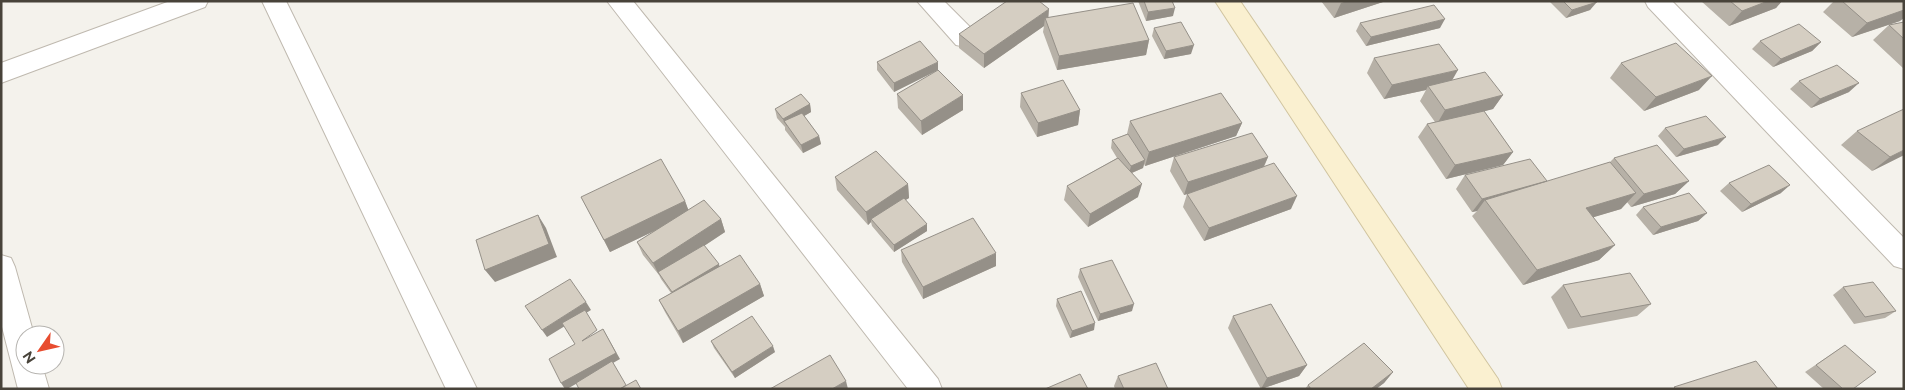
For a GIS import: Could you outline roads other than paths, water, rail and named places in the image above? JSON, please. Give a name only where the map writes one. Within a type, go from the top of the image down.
[{"type":"main road","points":[[1227,1],[1487,389]]},
{"type":"street","points":[[1,73],[196,1]]},
{"type":"street","points":[[274,1],[462,389]]},
{"type":"street","points":[[619,1],[926,389]]},
{"type":"street","points":[[929,1],[965,38]]},
{"type":"street","points":[[1657,1],[1900,247]]},
{"type":"street","points":[[1,267],[17,325]]},
{"type":"street","points":[[30,375],[34,389]]}]
